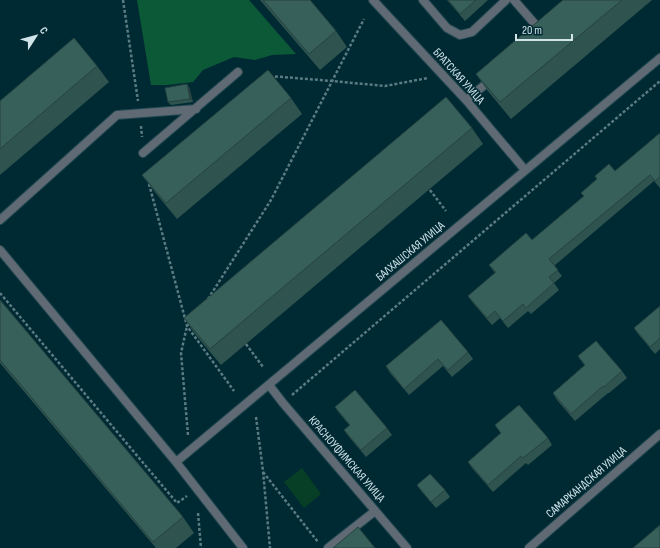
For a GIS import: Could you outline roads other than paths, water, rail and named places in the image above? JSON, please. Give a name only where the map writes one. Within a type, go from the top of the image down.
[{"type":"street","name":"БРАТСКАЯ УЛИЦА","points":[[373,0],[466,100],[525,170]]},
{"type":"street","points":[[423,0],[447,28],[460,35],[472,32],[506,0]]},
{"type":"street","points":[[514,0],[544,35]]},
{"type":"street","name":"БАЛХАШСКАЯ УЛИЦА","points":[[176,462],[660,58]]},
{"type":"street","points":[[143,153],[238,72]]},
{"type":"street","points":[[466,100],[497,74]]},
{"type":"street","points":[[0,220],[117,115],[139,112],[196,109]]},
{"type":"street","points":[[0,250],[176,462],[243,548]]},
{"type":"street","name":"КРАСНОУФИМСКАЯ УЛИЦА","points":[[269,385],[407,548]]},
{"type":"street","name":"САМАРКАНДСКАЯ УЛИЦА","points":[[529,548],[660,434]]},
{"type":"street","points":[[328,548],[375,511]]}]
